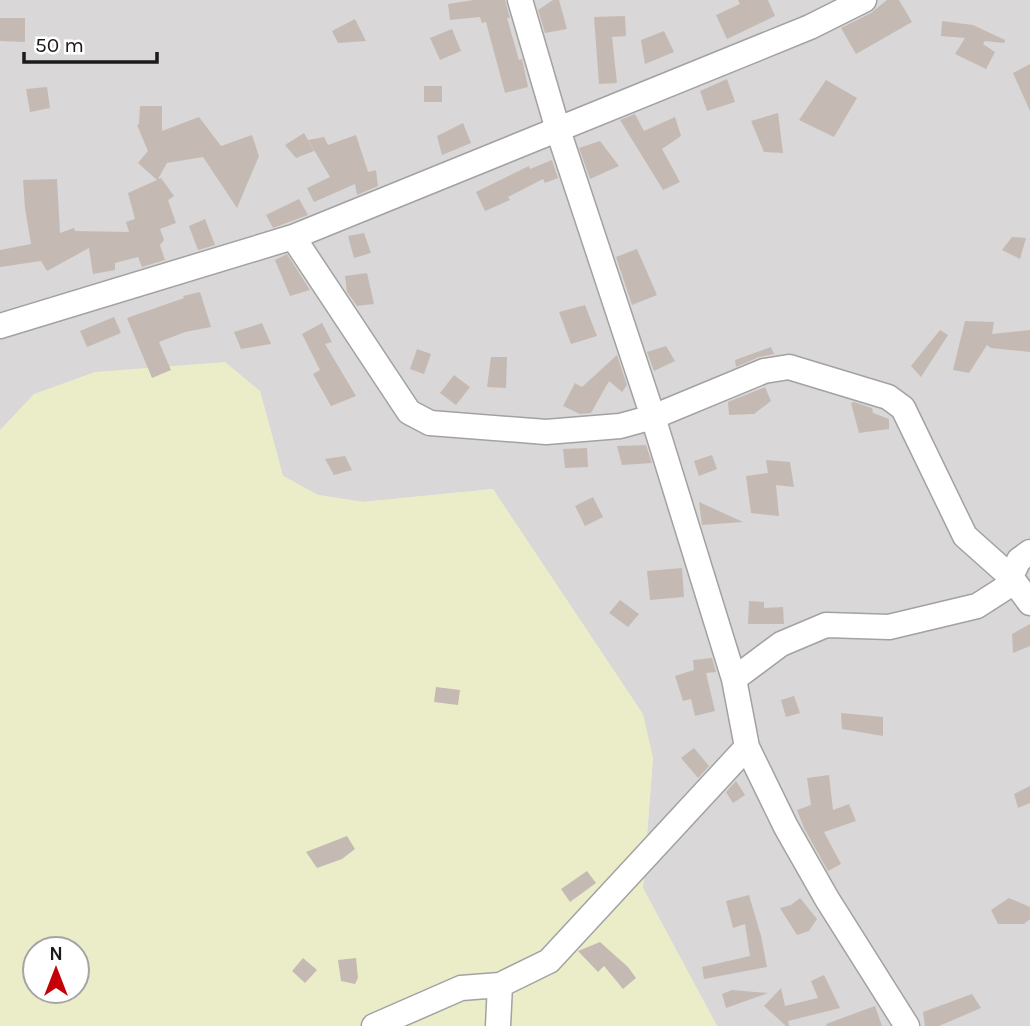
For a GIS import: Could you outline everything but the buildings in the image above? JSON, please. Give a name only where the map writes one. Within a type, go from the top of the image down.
[{"type":"street","points":[[520,0],[558,130],[653,416],[734,680],[747,747],[786,827],[827,899],[907,1026]]},
{"type":"street","points":[[0,326],[293,237],[810,27],[864,0]]},
{"type":"street","points":[[293,237],[409,412],[430,423],[546,432],[620,426],[653,416],[764,371],[789,367],[888,397],[904,408],[965,536],[1011,577],[1030,603]]},
{"type":"street","points":[[734,680],[781,644],[826,625],[889,627],[977,606],[1005,589],[1019,560],[1030,552]]},
{"type":"street","points":[[374,1026],[461,988],[500,985],[549,961],[747,747]]},
{"type":"street","points":[[498,1026],[500,985]]},
{"type":"shaded area","points":[[0,0],[1030,0],[1030,1026],[717,1026],[643,888],[653,758],[493,489],[363,502],[318,495],[283,476],[260,391],[0,430]]},
{"type":"green space","points":[[225,362],[260,391],[283,476],[318,495],[363,502],[493,489],[643,714],[653,758],[643,888],[717,1026],[0,1026],[0,430],[34,394],[95,372]]}]
